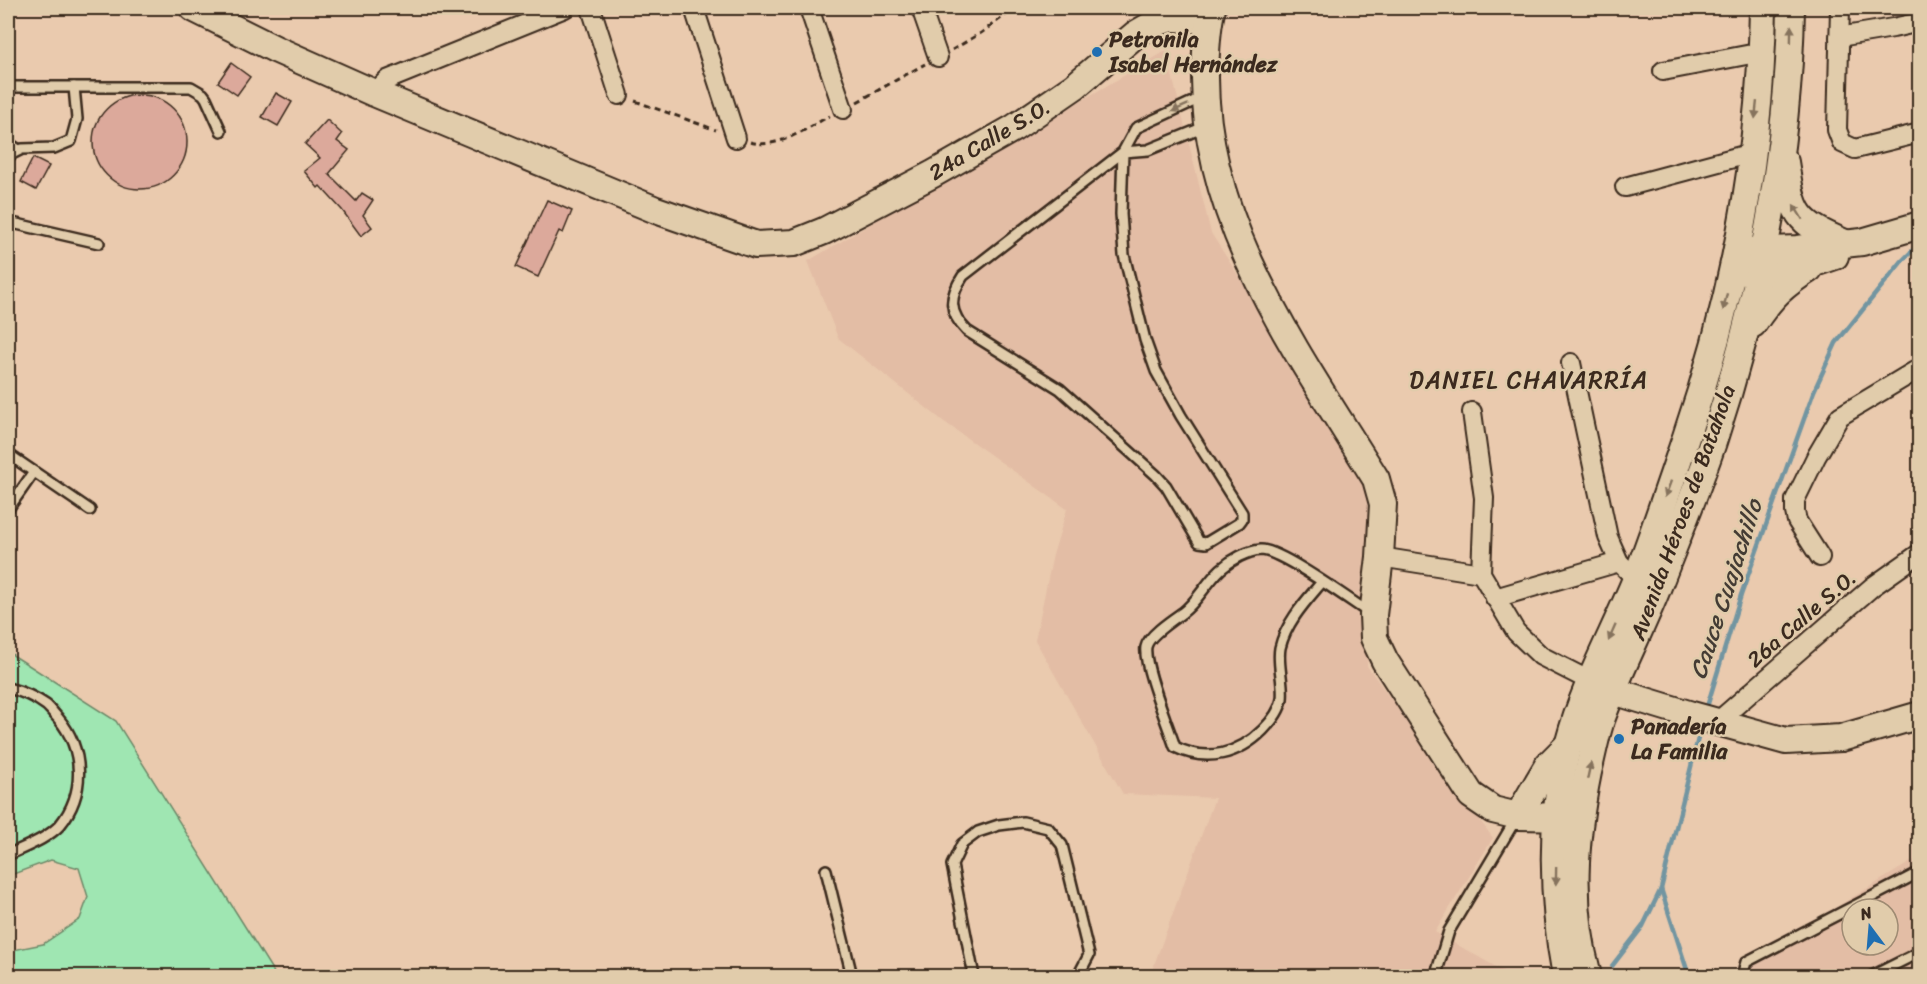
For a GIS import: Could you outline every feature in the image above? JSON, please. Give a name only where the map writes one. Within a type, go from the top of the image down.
[{"type":"street","name":"24a Calle S.O.","points":[[194,8],[275,49],[374,93],[656,210],[756,245],[794,243],[824,231],[933,174],[1014,128],[1075,86],[1136,34],[1173,13]]},
{"type":"street","points":[[374,93],[387,80],[565,8]]},
{"type":"street","points":[[591,8],[619,95]]},
{"type":"street","points":[[694,8],[736,138]]},
{"type":"street","points":[[809,8],[843,109]]},
{"type":"street","points":[[921,8],[938,57]]},
{"type":"street","name":"Avenida Héroes de Batahola","points":[[1568,817],[1600,725],[1602,686],[1627,571],[1686,436],[1711,360],[1734,261],[1752,153],[1762,52],[1763,8]]},
{"type":"street","name":"Avenida Héroes de Batahola","points":[[1580,975],[1555,901],[1568,817],[1568,745],[1657,588],[1712,443],[1743,339],[1761,261],[1791,52],[1791,8]]},
{"type":"street","points":[[1840,8],[1837,130],[1842,143],[1855,149],[1920,133]]},
{"type":"street","points":[[1173,13],[1211,14],[1205,96],[1208,125],[1230,214],[1252,267],[1278,320],[1376,478],[1383,504],[1373,615],[1374,638],[1385,661],[1471,795],[1493,810],[1518,816],[1568,817]]},
{"type":"street","points":[[1839,37],[1920,22]]},
{"type":"street","points":[[1664,71],[1762,52]]},
{"type":"street","points":[[1781,134],[1790,194],[1795,208],[1805,222],[1818,232],[1854,242]]},
{"type":"street","points":[[1625,187],[1752,153]]},
{"type":"street","points":[[1761,261],[1854,242],[1918,225]]},
{"type":"street","points":[[1743,339],[1771,297],[1781,288],[1854,242]]},
{"type":"street","points":[[1734,261],[1761,261],[1797,268],[1821,261]]},
{"type":"street","points":[[1495,598],[1627,571],[1608,537],[1571,363]]},
{"type":"street","points":[[1820,557],[1797,521],[1795,512],[1795,500],[1816,457],[1840,416],[1920,368]]},
{"type":"street","points":[[1472,412],[1485,498],[1481,573],[1516,632],[1541,656],[1602,686],[1786,741],[1841,738],[1920,715]]},
{"type":"street","name":"26a Calle S.O.","points":[[1707,719],[1872,587],[1920,553]]},
{"type":"street","points":[[1380,557],[1481,573]]},
{"type":"street","points":[[1518,816],[1548,765],[1568,745]]},
{"type":"lane","points":[[8,87],[190,87],[207,98],[221,131]]},
{"type":"lane","points":[[8,156],[19,150],[54,148],[71,141],[77,119],[74,87]]},
{"type":"lane","points":[[1205,96],[1136,128],[1124,152],[1122,214],[1124,255],[1145,340],[1156,371],[1181,416],[1242,513],[1239,523],[1206,543],[1199,542],[1166,486],[1136,456],[1060,389],[967,331],[959,323],[952,299],[954,290],[963,276],[1124,152],[1148,150],[1208,125]]},
{"type":"lane","points":[[8,143],[19,150]]},
{"type":"lane","points":[[8,222],[99,243]]},
{"type":"lane","points":[[8,454],[90,510]]},
{"type":"lane","points":[[8,509],[34,472]]},
{"type":"lane","points":[[1322,582],[1291,620],[1280,649],[1282,700],[1274,720],[1252,740],[1233,752],[1189,753],[1175,747],[1145,659],[1146,644],[1192,605],[1221,569],[1246,553],[1264,550],[1292,562],[1373,615]]},
{"type":"lane","points":[[8,688],[47,705],[66,728],[78,755],[80,776],[71,810],[58,827],[8,855]]},
{"type":"lane","points":[[1433,976],[1437,971],[1449,931],[1518,816]]},
{"type":"lane","points":[[974,976],[952,865],[962,844],[978,832],[999,825],[1023,822],[1048,828],[1062,845],[1089,955],[1078,976]]},
{"type":"lane","points":[[826,870],[852,976]]},
{"type":"lane","points":[[1746,976],[1744,969],[1746,962],[1920,872]]},
{"type":"lane","points":[[1872,976],[1920,952]]},
{"type":"shaded area","points":[[1166,51],[1211,233],[1376,491],[1367,666],[1493,838],[1435,932],[1509,976],[1150,976],[1215,798],[1123,794],[1035,640],[1053,555],[1067,509],[943,421],[838,338],[808,261]]},
{"type":"shaded area","points":[[1919,857],[1919,976],[1746,976],[1746,962],[1840,905],[1840,957],[1900,957],[1900,897],[1853,897]]},
{"type":"green space","points":[[8,652],[116,721],[276,976],[8,976],[8,951],[43,944],[80,919],[88,897],[79,868],[51,860],[8,876]]},
{"type":"building","points":[[231,63],[250,77],[237,95],[218,82]]},
{"type":"building","points":[[276,93],[292,102],[278,126],[262,117]]},
{"type":"building","points":[[140,95],[158,99],[173,109],[183,124],[187,142],[183,160],[173,175],[158,185],[140,189],[122,185],[107,175],[97,160],[93,142],[97,124],[107,109],[122,99]]},
{"type":"building","points":[[327,120],[342,134],[337,141],[349,150],[329,174],[356,201],[362,193],[373,200],[363,215],[372,227],[361,236],[342,210],[320,186],[318,188],[304,171],[320,158],[305,144]]},
{"type":"building","points":[[33,158],[49,166],[36,190],[21,182]]},
{"type":"building","points":[[547,200],[572,211],[563,233],[559,231],[538,277],[516,267]]},
{"type":"waterway","name":"Cauce Cuajachillo","points":[[1706,710],[1741,595],[1814,391],[1836,343],[1902,261],[1920,243]]},
{"type":"waterway","name":"Cauce Cuajachillo","points":[[1612,966],[1643,926],[1661,889],[1701,726]]},
{"type":"waterway","name":"Cauce Cuajachillo","points":[[1661,889],[1689,976]]},
{"type":"place","name":"Petronila Isabel Hernández","points":[[1097,52]]},
{"type":"place","name":"Panadería La Familia","points":[[1619,739]]},
{"type":"district","name":"DANIEL CHAVARRÍA","points":[[1529,380]]}]
